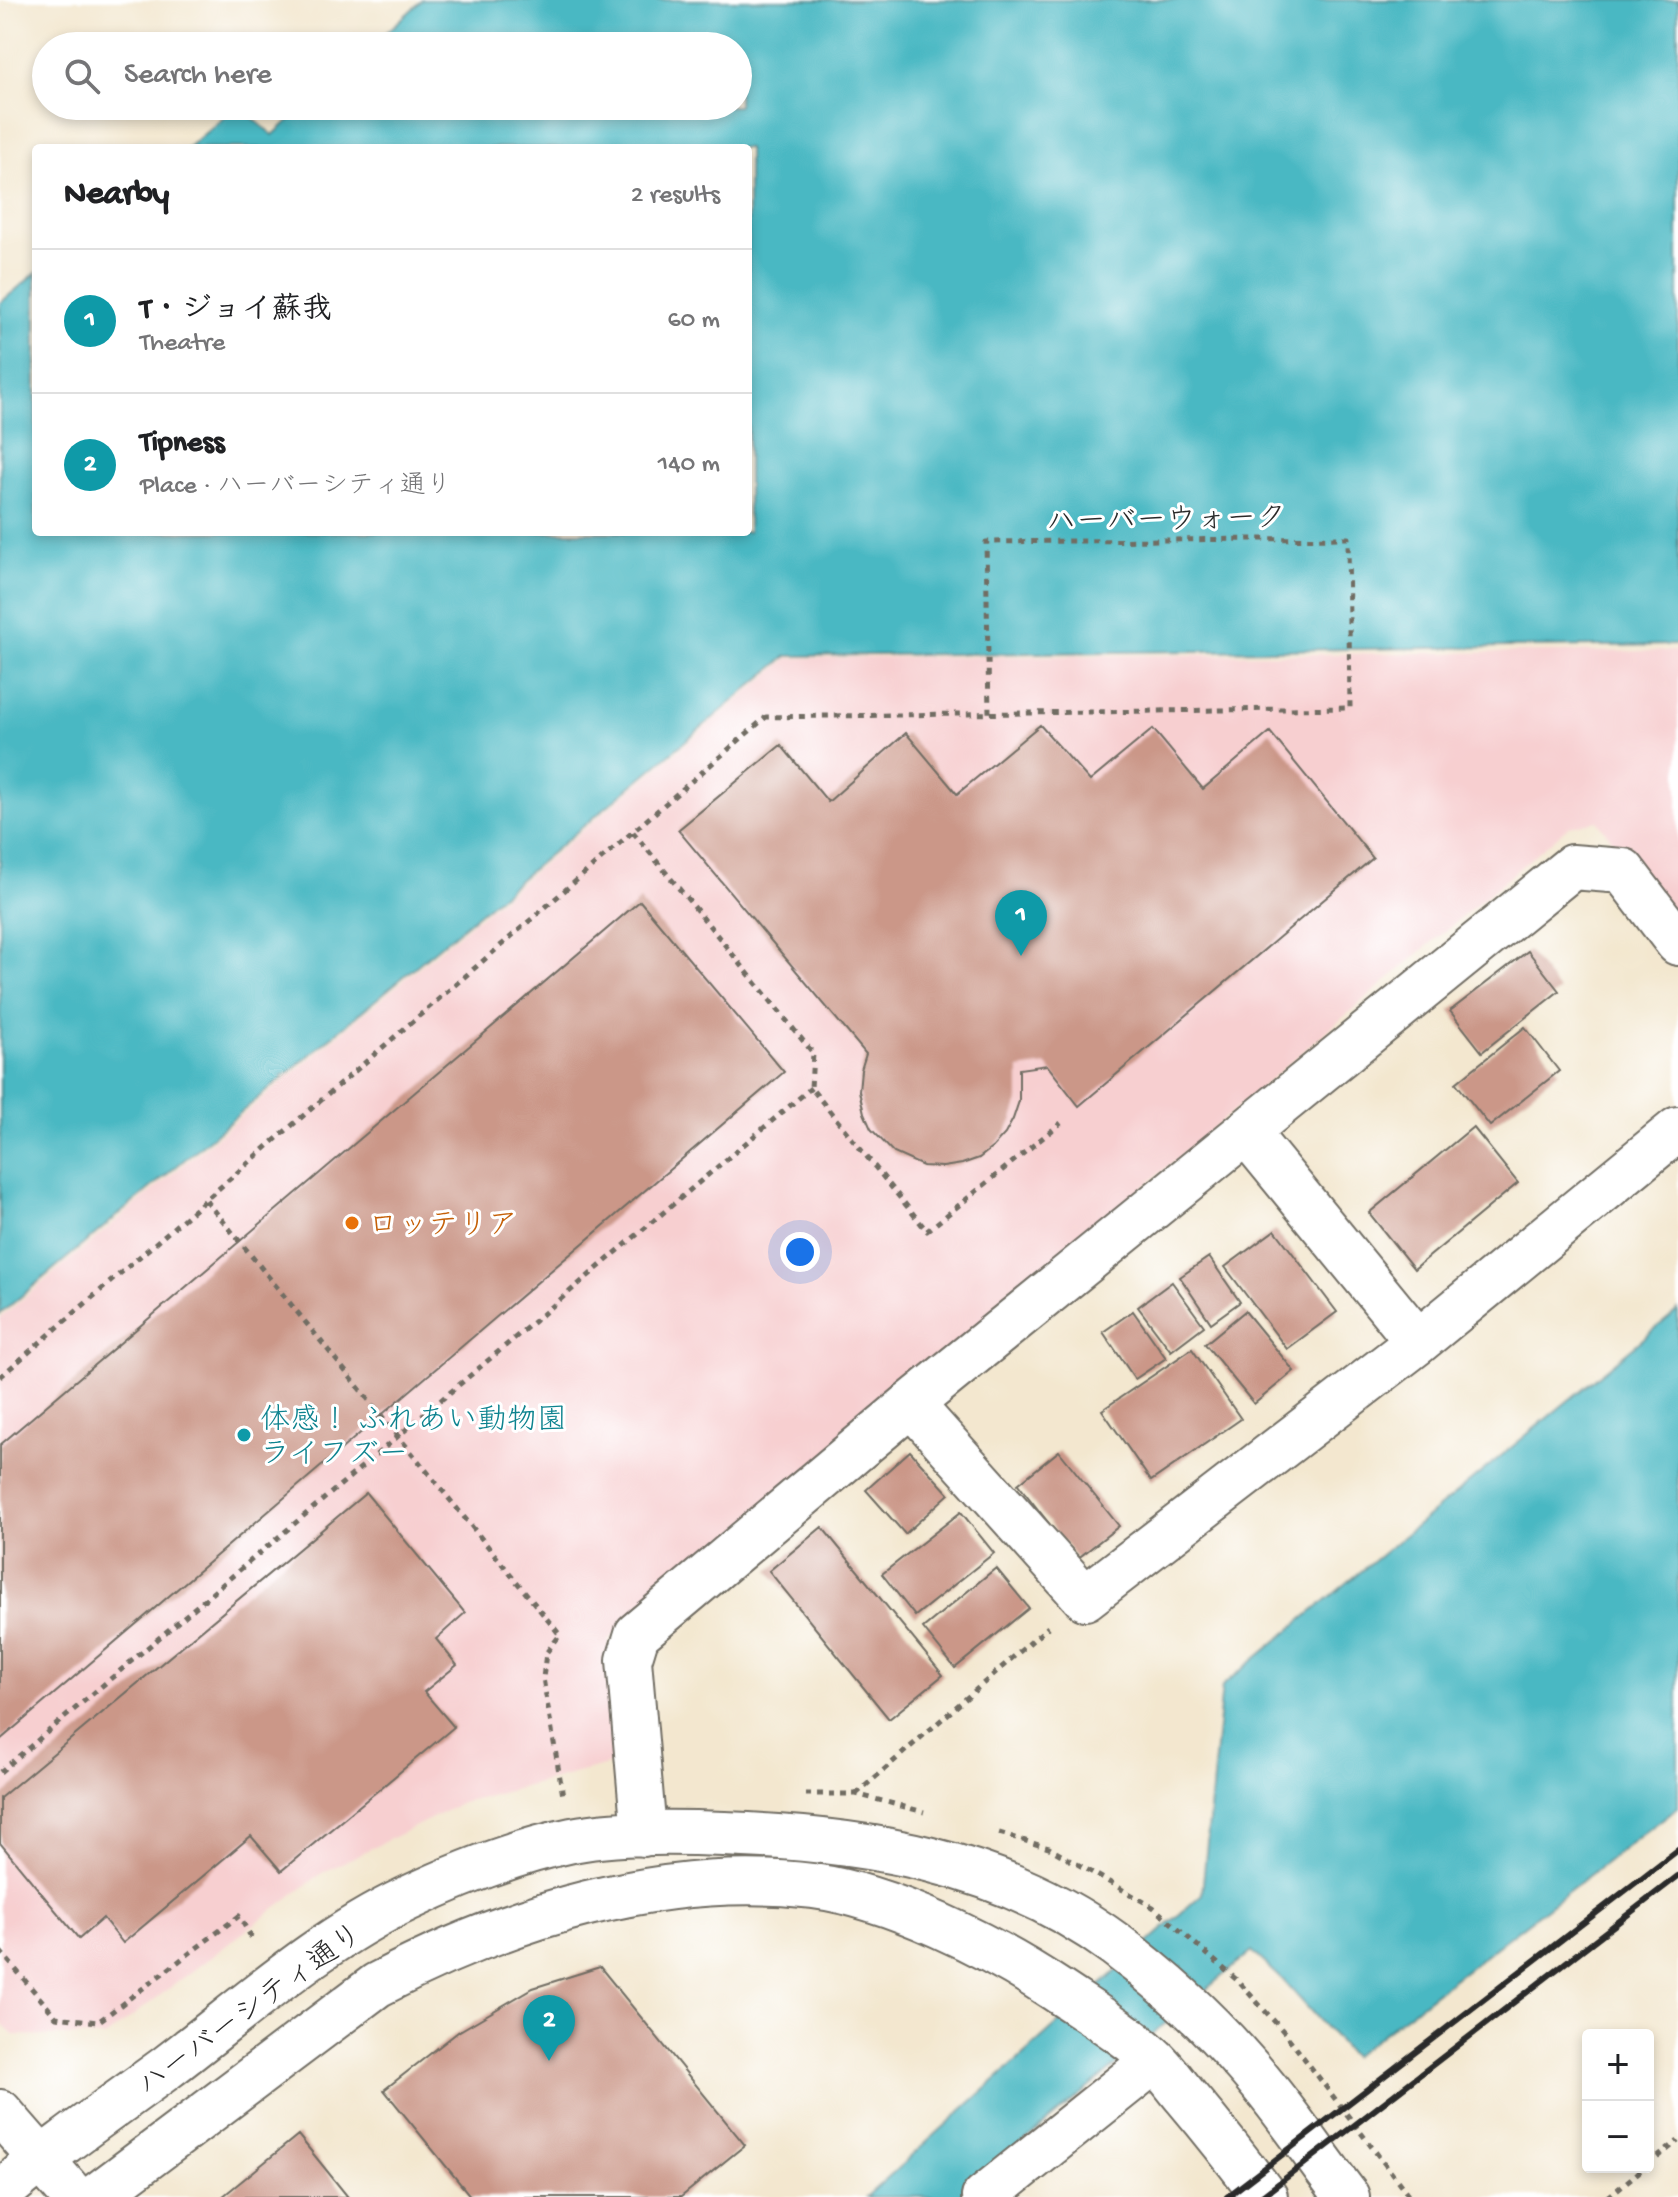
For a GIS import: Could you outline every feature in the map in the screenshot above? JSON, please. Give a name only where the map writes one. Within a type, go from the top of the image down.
[{"type":"street","points":[[644,1834],[629,1660],[637,1634],[911,1404],[1572,867],[1623,871],[1678,943]]},
{"type":"street","points":[[911,1404],[1085,1598],[1418,1342],[1678,1129]]},
{"type":"street","points":[[1247,1133],[1418,1342]]},
{"type":"street","name":"ハーバーシティ通り","points":[[0,2193],[40,2159],[166,2068],[291,1970],[406,1900],[494,1863],[574,1840],[691,1832],[798,1837],[897,1851],[1008,1883],[1075,1917],[1117,1945],[1201,2016],[1248,2066],[1347,2197]]},
{"type":"street","name":"ハーバーシティ通り","points":[[95,2197],[377,1985],[430,1958],[586,1903],[642,1891],[752,1881],[816,1887],[869,1900],[915,1917],[1020,1966],[1155,2060],[1265,2197]]},
{"type":"street","points":[[984,2197],[1155,2060]]},
{"type":"street","points":[[0,2112],[74,2197]]},
{"type":"path","name":"ハーバーウォーク","points":[[1348,538],[1350,708],[989,714],[986,542],[1348,538]]},
{"type":"path","points":[[0,1377],[766,717],[989,714]]},
{"type":"path","points":[[633,832],[813,1053],[811,1088],[927,1231],[1061,1123]]},
{"type":"path","points":[[0,1772],[811,1088]]},
{"type":"path","points":[[206,1200],[560,1635],[546,1653],[543,1678],[563,1796]]},
{"type":"path","points":[[856,1794],[1048,1627]]},
{"type":"path","points":[[1153,1907],[1238,1981],[1284,2032],[1410,2197]]},
{"type":"path","points":[[0,1951],[56,2017],[98,2022],[239,1916],[254,1942]]},
{"type":"path","points":[[1654,2160],[1678,2141]]},
{"type":"path","points":[[1608,2197],[1638,2173]]},
{"type":"shaded area","points":[[1678,651],[1678,921],[1597,821],[1569,826],[609,1640],[623,1761],[462,1803],[322,1873],[105,2037],[13,2035],[0,2021],[0,1318],[788,658]]},
{"type":"water","points":[[422,0],[1678,0],[1678,645],[787,656],[0,1314],[0,303],[32,276],[32,536],[752,536],[752,144],[192,144],[221,120],[255,120],[273,135],[290,120],[752,120],[752,32],[387,32]]},
{"type":"water","points":[[1678,1310],[1678,1807],[1352,2057],[1283,1980],[1252,1951],[958,2197],[866,2197],[1202,1894],[1222,1686]]},
{"type":"building","points":[[1040,725],[1090,781],[1153,729],[1203,789],[1270,732],[1373,858],[1079,1106],[1047,1065],[1019,1069],[1019,1101],[1013,1119],[993,1147],[979,1158],[962,1164],[923,1166],[894,1153],[871,1129],[859,1091],[866,1054],[678,830],[781,745],[828,802],[906,733],[957,794]]},
{"type":"building","points":[[640,901],[784,1072],[0,1740],[0,1445]]},
{"type":"building","points":[[1528,951],[1559,991],[1482,1052],[1450,1011]]},
{"type":"building","points":[[1525,1027],[1559,1071],[1490,1126],[1456,1083]]},
{"type":"building","points":[[1473,1127],[1518,1183],[1414,1269],[1369,1213]]},
{"type":"building","points":[[1275,1230],[1337,1312],[1287,1349],[1225,1267]]},
{"type":"building","points":[[1209,1257],[1240,1302],[1211,1323],[1180,1277]]},
{"type":"building","points":[[1172,1282],[1204,1326],[1171,1351],[1138,1307]]},
{"type":"building","points":[[1133,1311],[1166,1358],[1135,1379],[1103,1332]]},
{"type":"building","points":[[1245,1311],[1294,1371],[1254,1404],[1205,1344]]},
{"type":"building","points":[[1192,1349],[1241,1419],[1151,1481],[1102,1410]]},
{"type":"building","points":[[910,1451],[949,1494],[905,1534],[866,1490]]},
{"type":"building","points":[[1059,1451],[1119,1526],[1077,1559],[1018,1484]]},
{"type":"building","points":[[366,1493],[465,1613],[436,1639],[457,1665],[424,1692],[454,1727],[281,1871],[251,1836],[123,1943],[103,1918],[79,1939],[0,1843],[0,1798]]},
{"type":"building","points":[[961,1512],[994,1553],[915,1616],[882,1574]]},
{"type":"building","points":[[822,1527],[943,1675],[889,1719],[769,1571]]},
{"type":"building","points":[[996,1568],[1029,1608],[955,1668],[923,1628]]},
{"type":"building","points":[[600,1967],[745,2145],[681,2197],[471,2197],[384,2090],[458,2032],[533,1988]]},
{"type":"building","points":[[298,2135],[348,2197],[222,2197]]},
{"type":"railway","points":[[1227,2197],[1678,1850]]},
{"type":"railway","points":[[1261,2197],[1678,1876]]},
{"type":"place","name":"T・ジョイ蘇我","points":[[1021,956]]},
{"type":"place","name":"ロッテリア","points":[[352,1223]]},
{"type":"place","name":"体感！ ふれあい動物園 ライフズー","points":[[244,1435]]},
{"type":"place","name":"Tipness","points":[[549,2061]]}]
